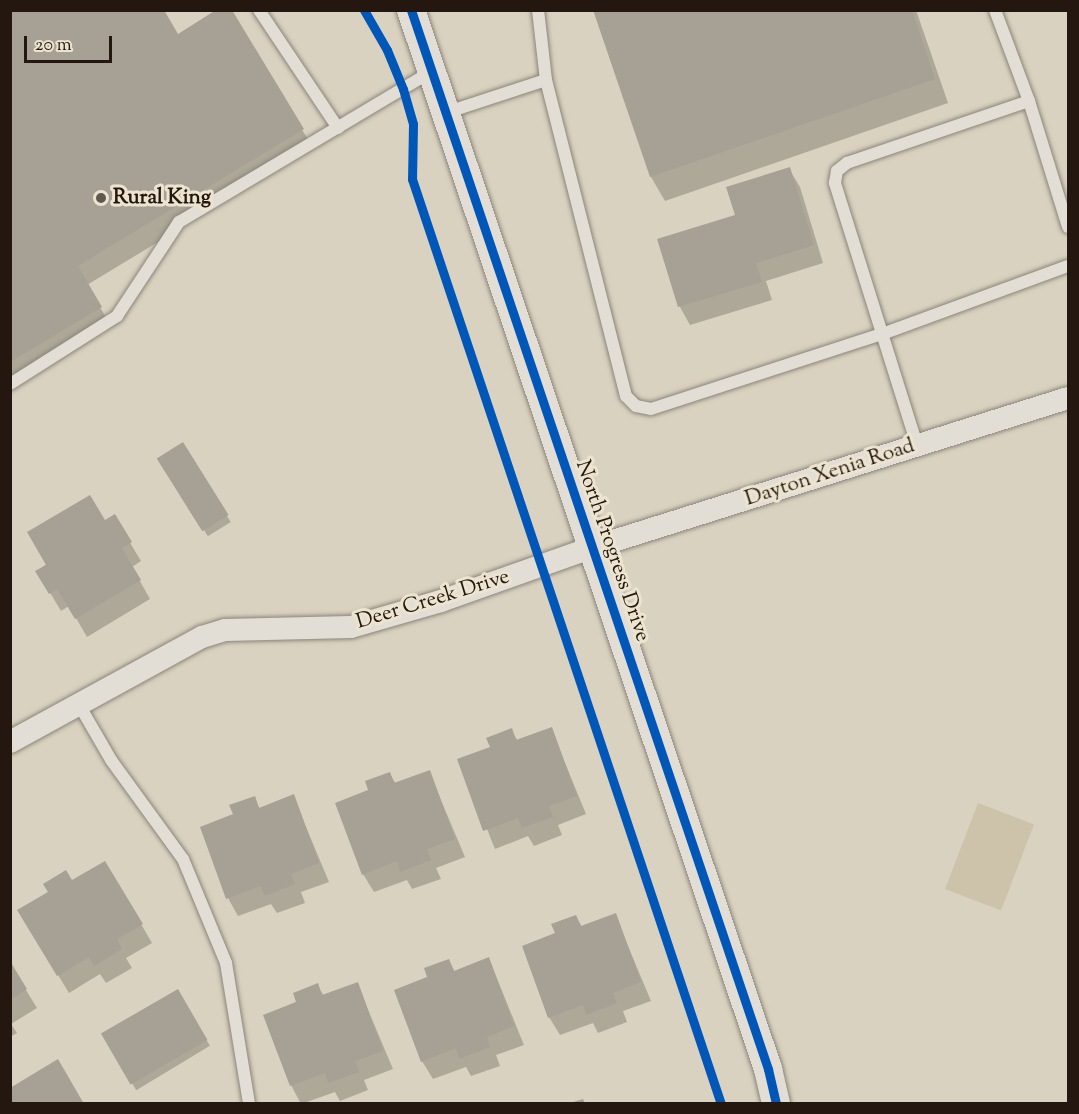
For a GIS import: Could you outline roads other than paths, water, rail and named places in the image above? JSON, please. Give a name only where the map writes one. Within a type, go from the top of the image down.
[{"type":"street","name":"North Progress Drive","points":[[411,10],[768,1069],[776,1104]]},
{"type":"street","name":"Dayton Xenia Road","points":[[591,548],[628,540],[916,445],[1068,398]]},
{"type":"street","name":"Deer Creek Drive","points":[[10,742],[202,637],[225,630],[351,627],[441,601],[591,548]]},
{"type":"lane","points":[[259,10],[338,128]]},
{"type":"lane","points":[[538,10],[546,80],[627,396],[636,406],[651,409],[882,334],[1068,266]]},
{"type":"lane","points":[[995,10],[1029,101],[1068,227]]},
{"type":"lane","points":[[10,384],[117,316],[179,222],[432,72]]},
{"type":"lane","points":[[445,112],[546,80]]},
{"type":"lane","points":[[916,445],[835,183],[837,171],[847,163],[1029,101]]},
{"type":"lane","points":[[78,703],[111,760],[183,859],[226,963],[249,1104]]},
{"type":"place","name":"Rural King","points":[[101,198]]}]
